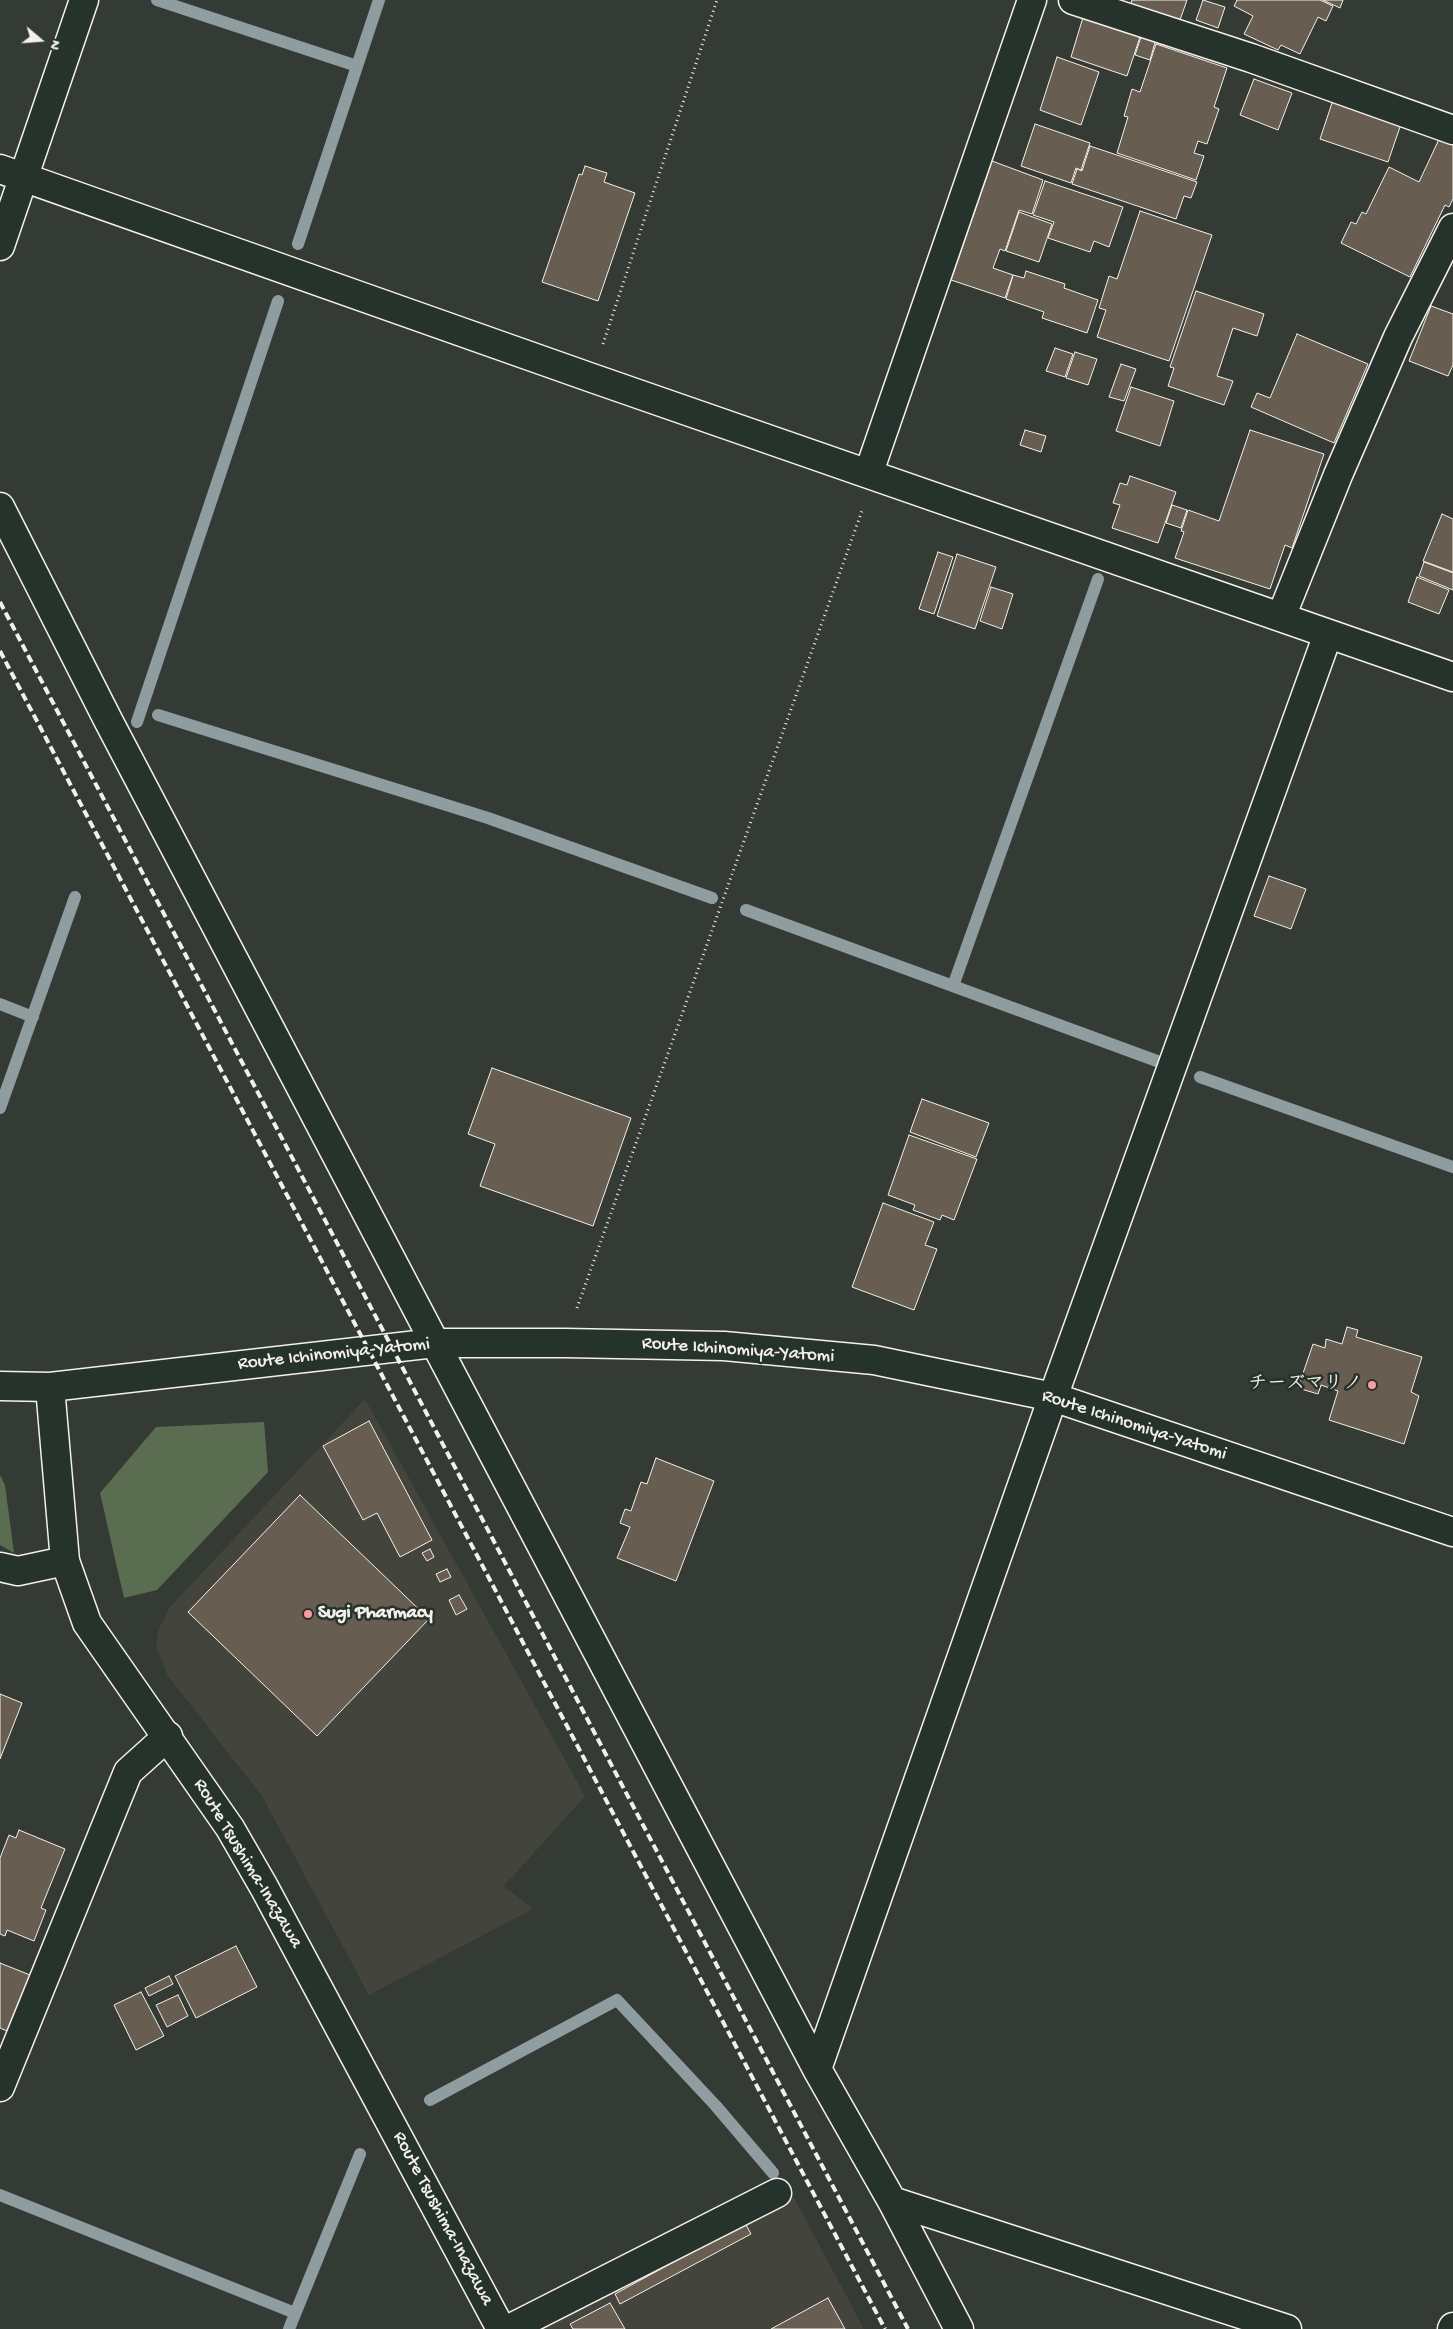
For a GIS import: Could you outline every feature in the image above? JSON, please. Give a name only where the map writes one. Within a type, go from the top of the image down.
[{"type":"street","points":[[0,246],[13,173],[84,0]]},
{"type":"street","points":[[872,473],[1032,0]]},
{"type":"street","points":[[1073,0],[1250,58],[1453,130]]},
{"type":"street","points":[[13,173],[592,378],[872,473],[1453,677]]},
{"type":"street","points":[[1281,617],[1338,475],[1398,337],[1453,228]]},
{"type":"street","points":[[0,507],[108,720],[435,1343],[817,2069],[892,2201],[958,2329]]},
{"type":"street","points":[[817,2069],[1053,1397],[1328,634]]},
{"type":"street","name":"Route Ichinomiya-Yatomi","points":[[0,1386],[50,1387],[435,1343],[724,1346],[874,1360],[1053,1397],[1453,1532]]},
{"type":"street","name":"Route Tsushima-Inazawa","points":[[50,1387],[65,1562],[87,1623],[168,1736],[230,1828],[264,1887],[501,2329]]},
{"type":"street","points":[[0,1567],[18,1571],[65,1562]]},
{"type":"street","points":[[0,2087],[8,2046],[128,1772],[168,1736]]},
{"type":"street","points":[[509,2329],[777,2193]]},
{"type":"street","points":[[892,2201],[1287,2329]]},
{"type":"path","points":[[592,378],[717,0]]},
{"type":"path","points":[[565,1343],[872,473]]},
{"type":"shaded area","points":[[365,1399],[585,1796],[504,1886],[533,1909],[369,1995],[262,1796],[168,1676],[156,1645],[159,1629],[170,1607]]},
{"type":"shaded area","points":[[792,2194],[864,2329],[538,2329],[536,2325]]},
{"type":"green space","points":[[264,1422],[268,1472],[157,1590],[124,1598],[100,1493],[156,1427]]},
{"type":"green space","points":[[0,1475],[5,1485],[14,1553],[0,1545]]},
{"type":"building","points":[[1132,0],[1187,0],[1180,20],[1131,4]]},
{"type":"building","points":[[1203,0],[1225,7],[1218,28],[1196,20]]},
{"type":"building","points":[[1237,0],[1320,0],[1333,6],[1326,21],[1318,17],[1300,54],[1281,45],[1278,50],[1244,34],[1253,16],[1234,6]]},
{"type":"building","points":[[1323,0],[1343,0],[1340,8]]},
{"type":"building","points":[[1084,14],[1141,34],[1127,76],[1071,57]]},
{"type":"building","points":[[1142,34],[1156,39],[1150,60],[1135,55]]},
{"type":"building","points":[[1156,44],[1227,68],[1214,107],[1219,109],[1207,144],[1198,141],[1194,153],[1204,156],[1196,180],[1117,153],[1128,117],[1124,116],[1132,89],[1140,92]]},
{"type":"building","points":[[1057,57],[1099,72],[1081,125],[1040,110]]},
{"type":"building","points":[[1254,79],[1292,93],[1278,130],[1240,115]]},
{"type":"building","points":[[1334,97],[1402,121],[1388,162],[1320,139]]},
{"type":"building","points":[[1035,124],[1090,143],[1081,170],[1076,168],[1071,183],[1021,166]]},
{"type":"building","points":[[1441,135],[1453,141],[1453,199],[1449,207],[1445,205],[1410,277],[1341,243],[1351,222],[1356,224],[1362,212],[1366,214],[1389,167],[1419,182]]},
{"type":"building","points":[[1090,146],[1197,182],[1191,198],[1184,196],[1176,219],[1072,184],[1077,169],[1082,171]]},
{"type":"building","points":[[992,161],[1043,180],[1032,214],[1019,210],[1005,251],[1000,249],[993,268],[1013,275],[1005,298],[951,280]]},
{"type":"building","points":[[585,166],[607,173],[604,182],[635,193],[598,301],[542,282],[579,174],[582,175]]},
{"type":"building","points":[[1045,181],[1123,207],[1109,247],[1094,241],[1090,252],[1048,238],[1054,222],[1033,215]]},
{"type":"building","points":[[1140,211],[1212,235],[1169,361],[1097,337],[1106,310],[1099,308],[1109,276],[1117,279]]},
{"type":"building","points":[[1019,212],[1052,224],[1039,262],[1006,251]]},
{"type":"building","points":[[1026,271],[1065,284],[1064,288],[1098,300],[1087,333],[1042,318],[1044,312],[1006,299],[1013,275],[1024,278]]},
{"type":"building","points":[[1196,291],[1264,314],[1257,336],[1233,328],[1217,376],[1233,381],[1224,405],[1168,386],[1174,368],[1170,367]]},
{"type":"building","points":[[1431,306],[1453,314],[1453,365],[1448,376],[1409,361]]},
{"type":"building","points":[[1297,334],[1368,364],[1334,443],[1251,407],[1257,393],[1270,398]]},
{"type":"building","points":[[1055,348],[1073,354],[1065,377],[1046,371]]},
{"type":"building","points":[[1075,352],[1097,359],[1088,385],[1066,378]]},
{"type":"building","points":[[1121,364],[1136,369],[1124,401],[1109,397]]},
{"type":"building","points":[[1131,387],[1174,401],[1160,446],[1116,431]]},
{"type":"building","points":[[1025,430],[1046,436],[1041,452],[1020,445]]},
{"type":"building","points":[[1250,430],[1324,454],[1292,548],[1285,545],[1270,589],[1175,558],[1184,532],[1181,531],[1188,510],[1219,521]]},
{"type":"building","points":[[1130,476],[1176,492],[1158,543],[1112,528],[1120,505],[1113,503],[1120,483],[1127,485]]},
{"type":"building","points":[[1172,505],[1187,510],[1181,528],[1166,523]]},
{"type":"building","points":[[1442,514],[1453,519],[1453,572],[1423,561]]},
{"type":"building","points":[[938,552],[953,557],[934,614],[919,609]]},
{"type":"building","points":[[957,554],[996,567],[975,629],[937,616]]},
{"type":"building","points":[[1424,562],[1453,573],[1453,590],[1419,576]]},
{"type":"building","points":[[1417,577],[1449,590],[1439,614],[1408,602]]},
{"type":"building","points":[[991,587],[1013,594],[1002,629],[980,621]]},
{"type":"building","points":[[1269,876],[1306,889],[1291,929],[1254,916]]},
{"type":"building","points":[[492,1068],[631,1118],[593,1226],[480,1186],[495,1144],[468,1134]]},
{"type":"building","points":[[922,1099],[989,1123],[976,1157],[910,1132]]},
{"type":"building","points":[[909,1135],[977,1159],[954,1220],[942,1215],[940,1220],[913,1210],[915,1205],[888,1195]]},
{"type":"building","points":[[883,1203],[934,1222],[925,1245],[937,1249],[914,1310],[852,1287]]},
{"type":"building","points":[[1347,1327],[1358,1330],[1356,1337],[1422,1357],[1411,1392],[1419,1396],[1404,1444],[1329,1420],[1338,1391],[1321,1385],[1318,1394],[1298,1388],[1313,1344],[1325,1348],[1326,1339],[1342,1344]]},
{"type":"building","points":[[369,1421],[432,1540],[400,1557],[377,1513],[363,1520],[323,1446]]},
{"type":"building","points":[[656,1458],[714,1481],[676,1581],[617,1558],[630,1527],[620,1523],[625,1509],[631,1511],[641,1482],[647,1484]]},
{"type":"building","points":[[300,1495],[429,1619],[317,1736],[188,1612]]},
{"type":"building","points":[[430,1549],[434,1557],[427,1561],[422,1553]]},
{"type":"building","points":[[447,1569],[451,1577],[440,1582],[436,1574]]},
{"type":"building","points":[[459,1595],[467,1609],[456,1615],[449,1600]]},
{"type":"building","points":[[0,1694],[22,1703],[0,1759]]},
{"type":"building","points":[[19,1830],[65,1849],[41,1908],[46,1910],[34,1941],[7,1930],[5,1936],[0,1934],[0,1858],[9,1835],[16,1838]]},
{"type":"building","points":[[236,1946],[257,1987],[196,2018],[175,1976]]},
{"type":"building","points":[[0,1963],[30,1975],[7,2031],[0,2028]]},
{"type":"building","points":[[169,1976],[173,1984],[149,1996],[145,1988]]},
{"type":"building","points":[[141,1992],[164,2036],[136,2050],[114,2005]]},
{"type":"building","points":[[178,1995],[188,2016],[167,2027],[156,2005]]},
{"type":"building","points":[[745,2223],[751,2234],[620,2304],[615,2294]]},
{"type":"building","points":[[828,2298],[845,2329],[771,2329]]},
{"type":"building","points":[[610,2303],[625,2329],[573,2329],[570,2324]]},
{"type":"waterway","points":[[157,0],[357,66]]},
{"type":"waterway","points":[[298,244],[379,0]]},
{"type":"waterway","points":[[137,722],[278,301]]},
{"type":"waterway","points":[[953,986],[1098,579]]},
{"type":"waterway","points":[[158,715],[488,818],[712,898]]},
{"type":"waterway","points":[[0,1108],[75,897]]},
{"type":"waterway","points":[[746,910],[1157,1061]]},
{"type":"waterway","points":[[0,1004],[33,1017]]},
{"type":"waterway","points":[[1200,1077],[1453,1167]]},
{"type":"waterway","points":[[430,2100],[617,2000],[716,2106],[773,2173]]},
{"type":"waterway","points":[[289,2329],[360,2154]]},
{"type":"waterway","points":[[0,2195],[295,2313]]},
{"type":"railway","points":[[0,602],[908,2329]]},
{"type":"railway","points":[[0,651],[885,2329]]},
{"type":"place","name":"チーズマリノ","points":[[1372,1385]]},
{"type":"place","name":"Sugi Pharmacy","points":[[308,1614]]}]
